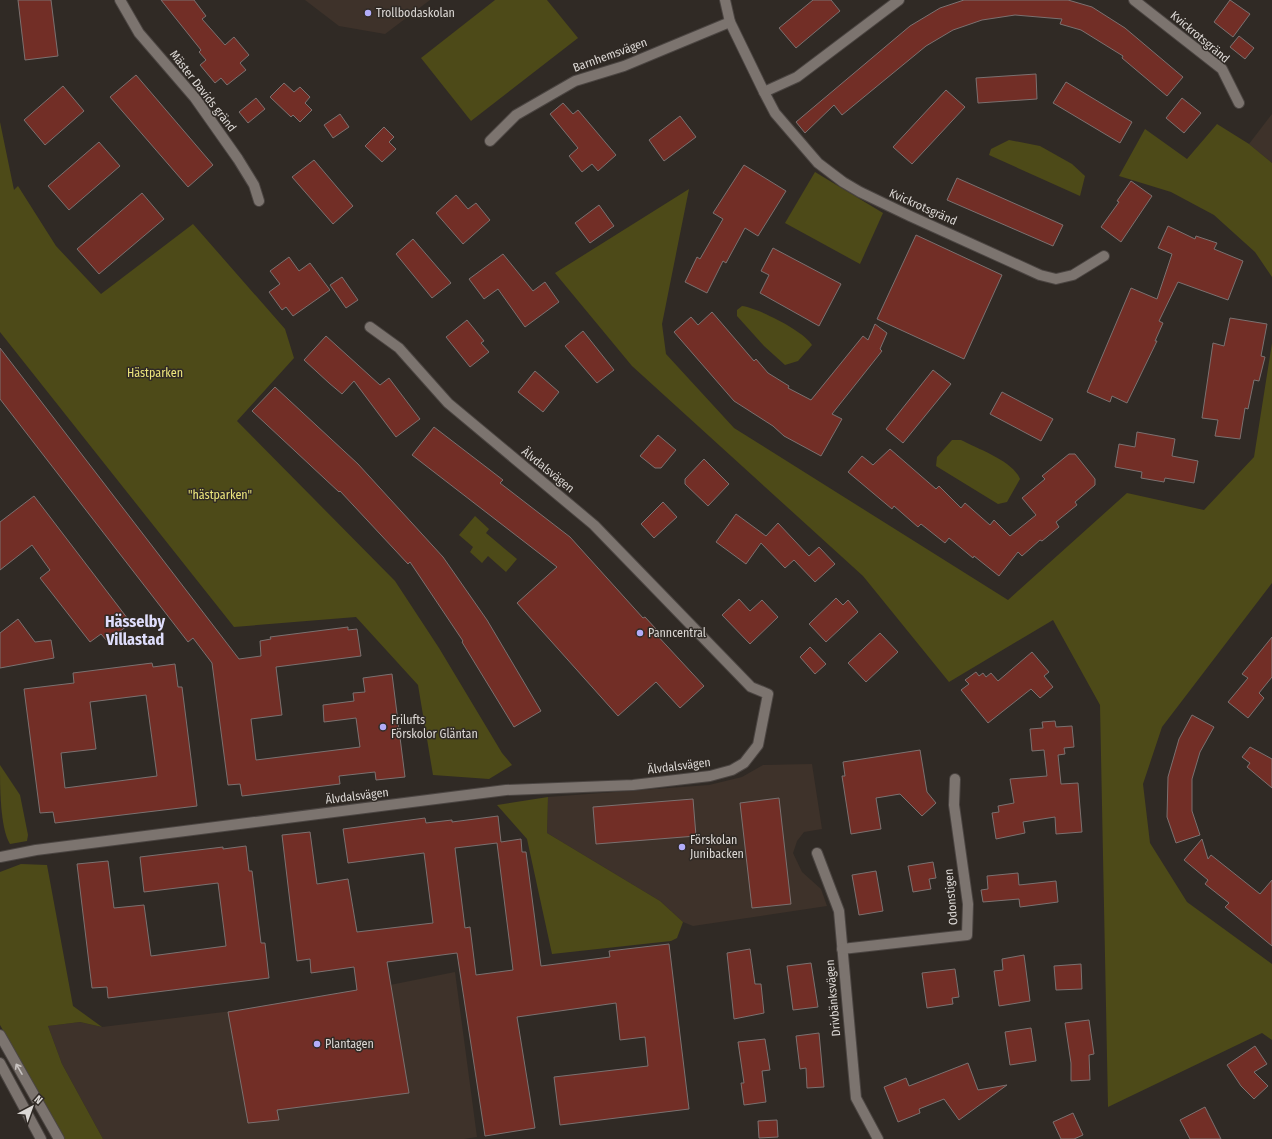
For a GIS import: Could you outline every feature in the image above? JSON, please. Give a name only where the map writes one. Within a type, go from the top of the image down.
[{"type":"street","name":"Mäster Davids gränd","points":[[120,0],[139,33],[195,98],[238,159],[254,185],[259,201]]},
{"type":"street","points":[[725,0],[730,22]]},
{"type":"street","points":[[764,92],[797,77],[899,0]]},
{"type":"street","name":"Kvickrotsgränd","points":[[1134,0],[1222,69],[1239,103]]},
{"type":"street","name":"Kvickrotsgränd","points":[[730,22],[775,113],[818,163],[860,192],[894,209],[1040,275],[1056,279],[1073,275],[1104,256]]},
{"type":"street","name":"Barnhemsvägen","points":[[490,141],[516,115],[575,81],[624,66],[730,22]]},
{"type":"street","name":"Älvdalsvägen","points":[[0,857],[36,850],[506,790],[633,785],[710,776],[732,770],[744,763],[758,745],[768,694],[751,687],[594,525],[448,403],[399,348],[370,327]]},
{"type":"street","name":"Odonstigen","points":[[842,949],[967,935],[968,904],[954,806],[954,779]]},
{"type":"street","name":"Drivbänksvägen","points":[[817,853],[839,911],[856,1098],[878,1139]]},
{"type":"street","points":[[0,1034],[59,1139]]},
{"type":"street","points":[[0,1063],[41,1139]]},
{"type":"shaded area","name":"Trollbodaskolan","points":[[305,0],[430,0],[385,34],[339,26]]},
{"type":"shaded area","points":[[1272,114],[1272,163],[1249,144]]},
{"type":"shaded area","name":"Förskolan Junibacken","points":[[812,764],[822,829],[804,832],[797,841],[793,853],[802,872],[821,889],[827,906],[693,926],[683,922],[660,901],[547,833],[548,797],[709,785],[742,777],[763,765]]},
{"type":"shaded area","points":[[455,972],[477,1137],[464,1139],[103,1139],[62,1064],[48,1026],[80,1022],[102,1027],[305,1002]]},
{"type":"green space","points":[[495,0],[547,0],[578,38],[471,121],[421,58]]},
{"type":"green space","name":"Hästparken","points":[[0,122],[14,190],[18,186],[56,246],[101,294],[193,224],[285,329],[294,358],[237,421],[395,581],[439,648],[502,753],[512,765],[489,779],[433,775],[418,685],[356,617],[234,627],[0,332]]},
{"type":"green space","points":[[1217,124],[1249,144],[1272,163],[1272,277],[1255,252],[1214,215],[1171,192],[1119,176],[1145,129],[1187,159]]},
{"type":"green space","points":[[1009,140],[1040,146],[1072,164],[1085,176],[1080,196],[989,155],[991,149]]},
{"type":"green space","points":[[815,172],[883,213],[860,264],[785,223]]},
{"type":"green space","points":[[689,189],[662,324],[666,354],[734,428],[1008,600],[1127,493],[1204,510],[1254,457],[1272,343],[1272,583],[1162,727],[1143,784],[1150,843],[1187,902],[1272,964],[1272,1040],[1262,1033],[1108,1107],[1100,705],[1053,620],[949,682],[863,576],[632,366],[555,273]]},
{"type":"green space","points":[[742,306],[759,311],[791,327],[807,339],[812,345],[798,361],[785,365],[764,346],[737,316],[737,310]]},
{"type":"green space","points":[[952,440],[961,440],[1003,461],[1016,473],[1020,479],[1007,502],[998,504],[936,466],[937,457]]},
{"type":"green space","points":[[475,516],[489,529],[486,533],[517,559],[506,572],[488,556],[482,563],[470,552],[473,547],[459,535]]},
{"type":"green space","points":[[0,765],[20,795],[28,835],[27,841],[10,844],[7,837],[2,818]]},
{"type":"green space","points":[[548,797],[547,833],[660,901],[683,922],[677,938],[671,941],[552,954],[527,839],[497,805]]},
{"type":"green space","points":[[21,864],[47,865],[73,1006],[102,1027],[80,1022],[48,1026],[62,1064],[103,1139],[65,1139],[0,1025],[0,872]]},
{"type":"building","points":[[18,0],[51,0],[58,56],[25,60]]},
{"type":"building","points":[[161,0],[194,0],[206,16],[202,19],[225,45],[234,37],[249,55],[240,63],[246,70],[227,85],[221,78],[215,83],[200,65],[206,60],[199,52],[201,50]]},
{"type":"building","points":[[813,0],[831,0],[840,11],[796,48],[779,28]]},
{"type":"building","points":[[964,0],[1068,0],[1092,7],[1125,28],[1183,77],[1167,96],[1122,58],[1123,56],[1081,30],[1060,24],[1062,19],[1015,15],[982,20],[953,30],[926,46],[842,115],[834,105],[805,133],[796,122],[910,26],[940,8]]},
{"type":"building","points":[[1230,0],[1250,14],[1233,37],[1214,22]]},
{"type":"building","points":[[1239,36],[1254,48],[1245,59],[1230,47]]},
{"type":"building","points":[[1036,74],[1037,99],[978,103],[976,78]]},
{"type":"building","points":[[136,75],[213,165],[188,187],[110,97]]},
{"type":"building","points":[[1066,82],[1132,122],[1120,143],[1053,103]]},
{"type":"building","points":[[284,83],[294,92],[300,87],[310,97],[305,103],[312,110],[300,122],[293,115],[291,117],[270,97]]},
{"type":"building","points":[[63,86],[84,111],[45,145],[24,120]]},
{"type":"building","points":[[946,90],[965,107],[912,164],[893,147]]},
{"type":"building","points":[[256,98],[265,109],[248,123],[239,112]]},
{"type":"building","points":[[1182,98],[1201,113],[1184,133],[1166,118]]},
{"type":"building","points":[[563,103],[573,114],[578,110],[616,155],[598,171],[592,164],[582,172],[569,156],[578,148],[550,114]]},
{"type":"building","points":[[340,114],[349,127],[333,138],[324,125]]},
{"type":"building","points":[[680,116],[696,137],[664,161],[649,140]]},
{"type":"building","points":[[384,127],[394,137],[389,142],[396,149],[382,162],[365,146]]},
{"type":"building","points":[[99,142],[120,166],[69,210],[48,186]]},
{"type":"building","points":[[314,160],[353,206],[333,224],[292,177]]},
{"type":"building","points":[[744,165],[786,191],[758,236],[745,228],[726,263],[723,261],[707,293],[685,282],[697,257],[700,259],[723,219],[713,213]]},
{"type":"building","points":[[957,178],[1063,225],[1053,246],[947,200]]},
{"type":"building","points":[[1131,181],[1152,196],[1121,242],[1101,227],[1119,202],[1117,201]]},
{"type":"building","points":[[142,193],[164,219],[99,274],[77,249]]},
{"type":"building","points":[[456,195],[468,209],[476,203],[490,220],[463,244],[436,213]]},
{"type":"building","points":[[599,205],[614,226],[590,243],[575,223]]},
{"type":"building","points":[[1168,226],[1195,239],[1196,236],[1217,243],[1214,249],[1243,261],[1228,300],[1178,282],[1159,321],[1163,323],[1155,341],[1157,341],[1127,403],[1112,396],[1110,402],[1087,392],[1131,288],[1157,299],[1172,254],[1158,248]]},
{"type":"building","points":[[916,235],[1002,275],[964,359],[877,319]]},
{"type":"building","points":[[413,239],[451,283],[432,298],[396,254]]},
{"type":"building","points":[[773,248],[841,284],[819,326],[760,293],[769,275],[761,271]]},
{"type":"building","points":[[503,254],[533,291],[545,282],[559,302],[525,327],[498,289],[484,299],[469,279]]},
{"type":"building","points":[[289,257],[299,271],[310,263],[330,290],[293,316],[286,307],[282,310],[269,292],[280,284],[270,271]]},
{"type":"building","points":[[342,277],[358,300],[346,308],[330,285]]},
{"type":"building","points":[[712,312],[754,361],[756,359],[768,373],[789,386],[788,388],[811,400],[863,336],[868,340],[875,324],[887,333],[880,349],[882,351],[832,414],[842,419],[821,456],[784,436],[773,426],[734,401],[674,332],[691,317],[698,325]]},
{"type":"building","points":[[1230,318],[1267,324],[1261,356],[1265,357],[1259,381],[1254,380],[1248,409],[1245,408],[1240,439],[1215,436],[1218,420],[1202,418],[1213,343],[1224,346]]},
{"type":"building","points":[[467,320],[484,341],[481,343],[489,352],[470,367],[446,337]]},
{"type":"building","points":[[583,331],[614,370],[597,383],[565,346]]},
{"type":"building","points":[[326,336],[380,385],[389,378],[420,419],[396,437],[354,381],[342,394],[329,383],[304,360]]},
{"type":"building","points":[[0,348],[239,659],[261,656],[260,641],[271,639],[270,637],[348,627],[348,630],[357,629],[361,656],[276,667],[282,715],[251,719],[256,760],[360,747],[356,718],[324,722],[323,705],[354,701],[353,693],[365,692],[363,678],[392,674],[405,777],[376,780],[375,772],[339,776],[340,784],[242,796],[240,784],[228,785],[212,663],[193,638],[188,642],[0,399]]},
{"type":"building","points":[[933,370],[951,384],[903,443],[886,429]]},
{"type":"building","points":[[535,371],[559,392],[543,412],[518,392]]},
{"type":"building","points":[[275,387],[358,464],[443,557],[487,620],[541,711],[514,727],[462,642],[463,641],[410,562],[408,564],[340,491],[339,492],[252,411]]},
{"type":"building","points":[[1002,392],[1053,419],[1041,441],[990,414]]},
{"type":"building","points":[[434,427],[503,480],[500,483],[570,537],[643,618],[645,617],[656,629],[654,632],[704,686],[680,708],[656,682],[618,716],[517,603],[557,567],[412,455]]},
{"type":"building","points":[[1137,432],[1175,439],[1172,456],[1198,461],[1194,483],[1165,478],[1164,482],[1141,478],[1142,472],[1115,467],[1119,444],[1135,447]]},
{"type":"building","points":[[658,435],[676,450],[661,468],[655,468],[640,456]]},
{"type":"building","points":[[890,449],[936,489],[939,486],[961,508],[965,503],[990,525],[994,520],[1010,536],[1036,515],[1022,498],[1045,479],[1042,476],[1069,454],[1075,454],[1095,479],[1095,485],[1075,502],[1077,505],[1056,522],[1059,527],[1042,541],[1040,540],[1022,556],[1018,552],[999,576],[974,556],[973,558],[949,538],[945,543],[921,524],[918,527],[894,506],[892,509],[848,472],[862,456],[873,465]]},
{"type":"building","points":[[704,459],[729,484],[708,506],[685,484],[685,479]]},
{"type":"building","points":[[34,496],[131,623],[107,641],[101,634],[90,642],[40,578],[50,570],[32,545],[0,570],[0,522]]},
{"type":"building","points":[[663,502],[677,517],[654,538],[641,524]]},
{"type":"building","points":[[736,514],[766,536],[778,523],[809,556],[819,547],[835,564],[815,582],[794,560],[785,568],[761,543],[746,564],[716,542]]},
{"type":"building","points":[[836,598],[843,605],[848,600],[858,612],[826,642],[809,624]]},
{"type":"building","points":[[739,599],[750,611],[762,600],[778,617],[750,644],[722,615]]},
{"type":"building","points":[[18,619],[35,642],[51,640],[54,658],[0,668],[0,633]]},
{"type":"building","points":[[880,633],[898,652],[866,682],[848,663]]},
{"type":"building","points":[[1272,637],[1272,677],[1259,693],[1264,698],[1248,718],[1228,702],[1248,678],[1242,674]]},
{"type":"building","points":[[810,647],[826,664],[815,674],[800,657]]},
{"type":"building","points":[[1032,652],[1049,672],[1044,676],[1053,687],[1040,698],[1031,689],[988,723],[961,690],[969,684],[965,680],[976,672],[979,676],[983,673],[986,677],[991,673],[998,681]]},
{"type":"building","points":[[152,663],[153,667],[175,664],[178,687],[182,687],[197,806],[55,823],[53,812],[40,813],[24,689],[74,683],[73,673]],"holes":[[[146,695],[157,776],[65,788],[61,753],[96,749],[90,702]]]},
{"type":"building","points":[[1192,715],[1214,727],[1200,752],[1192,779],[1192,811],[1200,835],[1176,843],[1167,817],[1168,777],[1179,739]]},
{"type":"building","points":[[1055,721],[1056,727],[1072,726],[1074,747],[1064,748],[1065,754],[1058,755],[1061,784],[1078,783],[1082,832],[1056,834],[1055,817],[1023,822],[1025,833],[996,839],[992,813],[999,812],[998,806],[1014,803],[1010,779],[1047,776],[1044,750],[1032,751],[1030,729],[1043,728],[1042,722]]},
{"type":"building","points":[[1250,747],[1272,759],[1272,788],[1247,767],[1250,763],[1242,757]]},
{"type":"building","points":[[920,750],[927,792],[936,803],[922,816],[900,794],[876,798],[881,829],[851,834],[842,776],[845,776],[843,762]]},
{"type":"building","points":[[779,798],[791,904],[752,908],[740,803]]},
{"type":"building","points":[[693,799],[696,836],[596,844],[593,807]]},
{"type":"building","points":[[498,816],[501,842],[521,839],[522,852],[526,852],[541,966],[610,957],[609,951],[669,944],[689,1109],[560,1125],[554,1077],[648,1066],[645,1037],[620,1040],[616,1003],[517,1017],[535,1128],[485,1136],[457,953],[387,962],[409,1093],[277,1110],[279,1120],[248,1123],[228,1012],[357,990],[354,967],[311,973],[310,959],[297,961],[282,835],[310,832],[317,884],[348,879],[357,932],[433,923],[424,853],[348,863],[343,829],[425,818],[426,823],[452,820],[452,822]],"holes":[[[497,843],[513,970],[476,975],[470,927],[465,928],[455,848]]]},
{"type":"building","points":[[1202,839],[1208,859],[1211,855],[1260,894],[1272,880],[1272,946],[1225,907],[1229,903],[1205,884],[1208,880],[1184,860]]},
{"type":"building","points":[[246,846],[249,871],[252,871],[261,943],[265,943],[269,978],[108,998],[107,987],[92,988],[77,864],[108,861],[114,908],[144,905],[151,956],[226,946],[218,883],[144,892],[140,857],[223,847],[223,849]]},
{"type":"building","points":[[933,862],[936,878],[929,879],[931,889],[913,892],[908,866]]},
{"type":"building","points":[[876,871],[883,911],[859,915],[852,875]]},
{"type":"building","points":[[1018,873],[1019,885],[1056,881],[1058,902],[1020,907],[1019,899],[983,902],[981,890],[988,889],[987,876]]},
{"type":"building","points":[[750,949],[755,984],[761,984],[764,1013],[734,1019],[727,953]]},
{"type":"building","points":[[1024,955],[1030,1001],[999,1006],[994,971],[1003,970],[1002,959]]},
{"type":"building","points":[[811,963],[818,1007],[793,1010],[787,966]]},
{"type":"building","points":[[1081,964],[1082,989],[1056,990],[1054,966]]},
{"type":"building","points":[[955,969],[959,997],[952,998],[953,1004],[927,1008],[922,973]]},
{"type":"building","points":[[1089,1020],[1094,1054],[1089,1055],[1090,1080],[1071,1081],[1071,1063],[1065,1023]]},
{"type":"building","points":[[1031,1028],[1036,1061],[1010,1065],[1005,1032]]},
{"type":"building","points":[[819,1033],[824,1087],[807,1088],[806,1068],[800,1069],[796,1036]]},
{"type":"building","points":[[765,1039],[770,1070],[762,1071],[766,1102],[744,1105],[741,1083],[744,1083],[738,1042]]},
{"type":"building","points":[[1255,1046],[1267,1064],[1254,1072],[1268,1086],[1254,1099],[1241,1086],[1227,1065]]},
{"type":"building","points":[[968,1063],[978,1090],[1007,1085],[959,1120],[944,1099],[919,1109],[920,1113],[898,1122],[884,1087],[906,1078],[909,1086]]},
{"type":"building","points":[[1205,1107],[1221,1139],[1190,1139],[1180,1120]]},
{"type":"building","points":[[1073,1113],[1083,1135],[1074,1139],[1061,1139],[1053,1122]]},
{"type":"building","points":[[777,1120],[778,1137],[759,1138],[758,1121]]},
{"type":"place","name":"Trollbodaskolan","points":[[368,13]]},
{"type":"place","name":"Panncentral","points":[[640,633]]},
{"type":"place","name":"Frilufts Förskolor Gläntan","points":[[383,727]]},
{"type":"place","name":"Förskolan Junibacken","points":[[682,847]]},
{"type":"place","name":"Plantagen","points":[[317,1044]]},
{"type":"district","name":"Hässelby Villastad","points":[[135,630]]},
{"type":"park label","name":"\"hästparken\"","points":[[220,495]]}]
